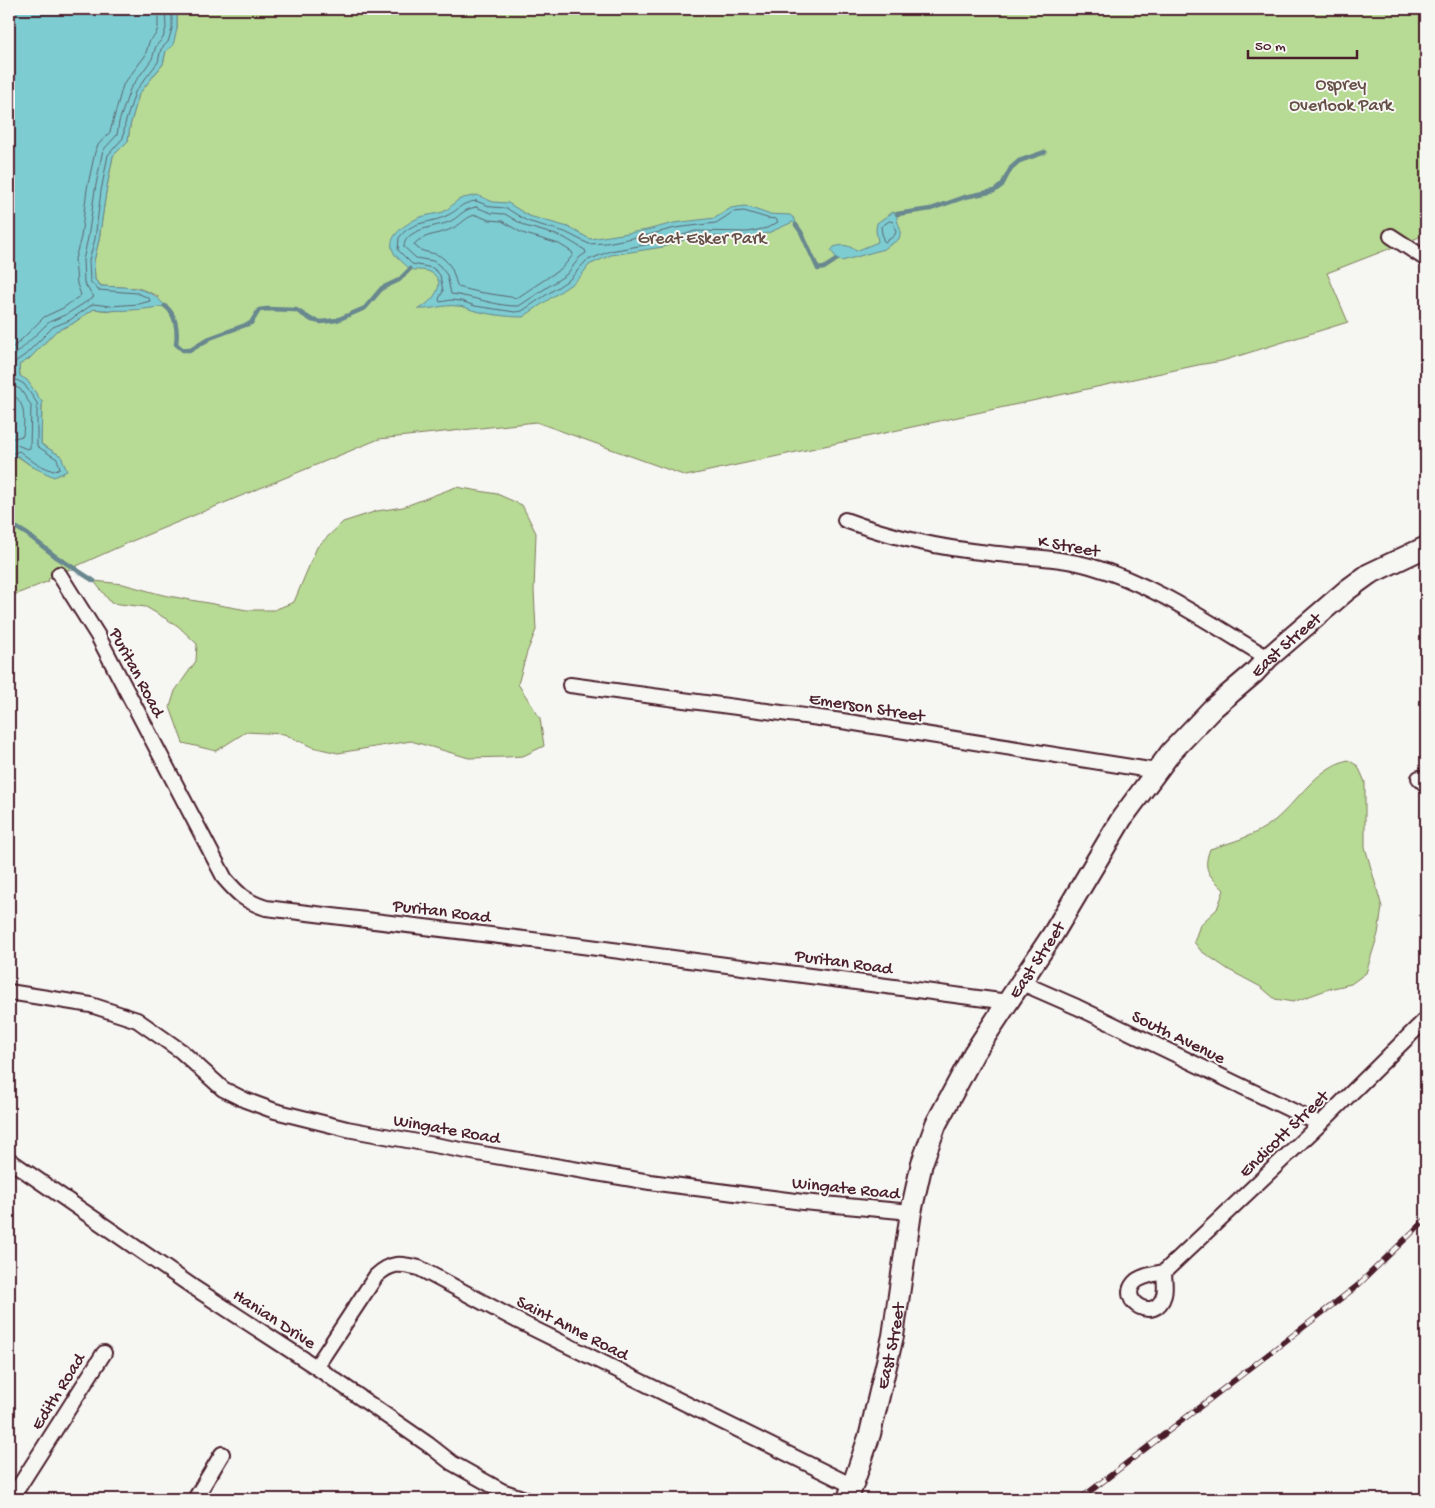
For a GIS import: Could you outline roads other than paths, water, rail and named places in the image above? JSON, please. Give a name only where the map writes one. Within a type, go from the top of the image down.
[{"type":"street","points":[[1391,236],[1426,259]]},
{"type":"street","name":"K Street","points":[[845,520],[879,533],[925,543],[988,553],[1064,561],[1109,572],[1182,607],[1268,658]]},
{"type":"street","name":"East Street","points":[[850,1493],[870,1434],[893,1336],[910,1212],[922,1163],[936,1124],[974,1053],[1053,934],[1122,818],[1171,752],[1213,708],[1324,608],[1369,574],[1426,547]]},
{"type":"street","name":"Puritan Road","points":[[59,574],[98,636],[225,879],[240,896],[251,903],[266,908],[582,946],[1008,1002]]},
{"type":"street","name":"Emerson Street","points":[[570,685],[842,721],[1156,771]]},
{"type":"street","name":"South Avenue","points":[[1022,983],[1320,1124]]},
{"type":"street","name":"Wingate Road","points":[[9,992],[91,1006],[137,1020],[181,1051],[223,1090],[275,1111],[346,1129],[650,1182],[804,1202],[910,1212]]},
{"type":"street","name":"Endicott Street","points":[[1164,1272],[1320,1124],[1426,1019]]},
{"type":"street","name":"Hanian Drive","points":[[9,1160],[193,1287],[429,1445],[452,1463],[502,1491],[525,1499]]},
{"type":"street","name":"Saint Anne Road","points":[[316,1368],[376,1276],[392,1265],[404,1264],[419,1268],[850,1493]]},
{"type":"street","name":"Edith Road","points":[[11,1499],[104,1353]]},
{"type":"street","points":[[195,1499],[222,1454]]},
{"type":"water","points":[[9,9],[177,9],[177,29],[173,45],[166,51],[163,64],[139,94],[128,141],[113,156],[94,261],[95,280],[101,286],[136,288],[151,294],[165,306],[130,310],[94,309],[72,324],[56,331],[29,359],[19,365],[20,376],[27,380],[42,402],[41,444],[61,456],[67,471],[54,477],[33,467],[18,456],[9,461]]},
{"type":"water","points":[[477,195],[493,202],[508,203],[529,216],[568,227],[590,239],[647,230],[674,223],[715,218],[731,208],[745,206],[768,214],[790,215],[795,219],[796,225],[793,222],[768,233],[749,237],[695,236],[663,247],[611,255],[589,265],[573,283],[523,317],[490,314],[459,306],[418,309],[433,298],[438,287],[438,281],[436,276],[430,272],[410,269],[394,253],[392,241],[399,231],[420,217],[443,212],[458,200]]},
{"type":"water","points":[[893,212],[897,214],[900,228],[899,239],[884,249],[842,261],[836,260],[831,251],[834,247],[846,246],[856,251],[878,242],[877,223]]},
{"type":"waterway","points":[[897,214],[931,209],[965,197],[994,191],[1002,185],[1011,168],[1019,161],[1045,152]]},
{"type":"waterway","points":[[796,225],[818,269],[824,268],[836,260]]},
{"type":"waterway","points":[[165,306],[174,318],[177,333],[176,344],[183,350],[191,350],[210,338],[251,323],[259,310],[296,310],[312,320],[321,322],[337,320],[365,308],[382,288],[399,280],[410,269]]},
{"type":"waterway","points":[[17,528],[55,556],[94,581]]},
{"type":"railway","points":[[1080,1499],[1357,1286],[1426,1219]]},
{"type":"park label","name":"Osprey Overlook Park","points":[[1341,94]]},
{"type":"park label","name":"Great Esker Park","points":[[702,237]]}]
